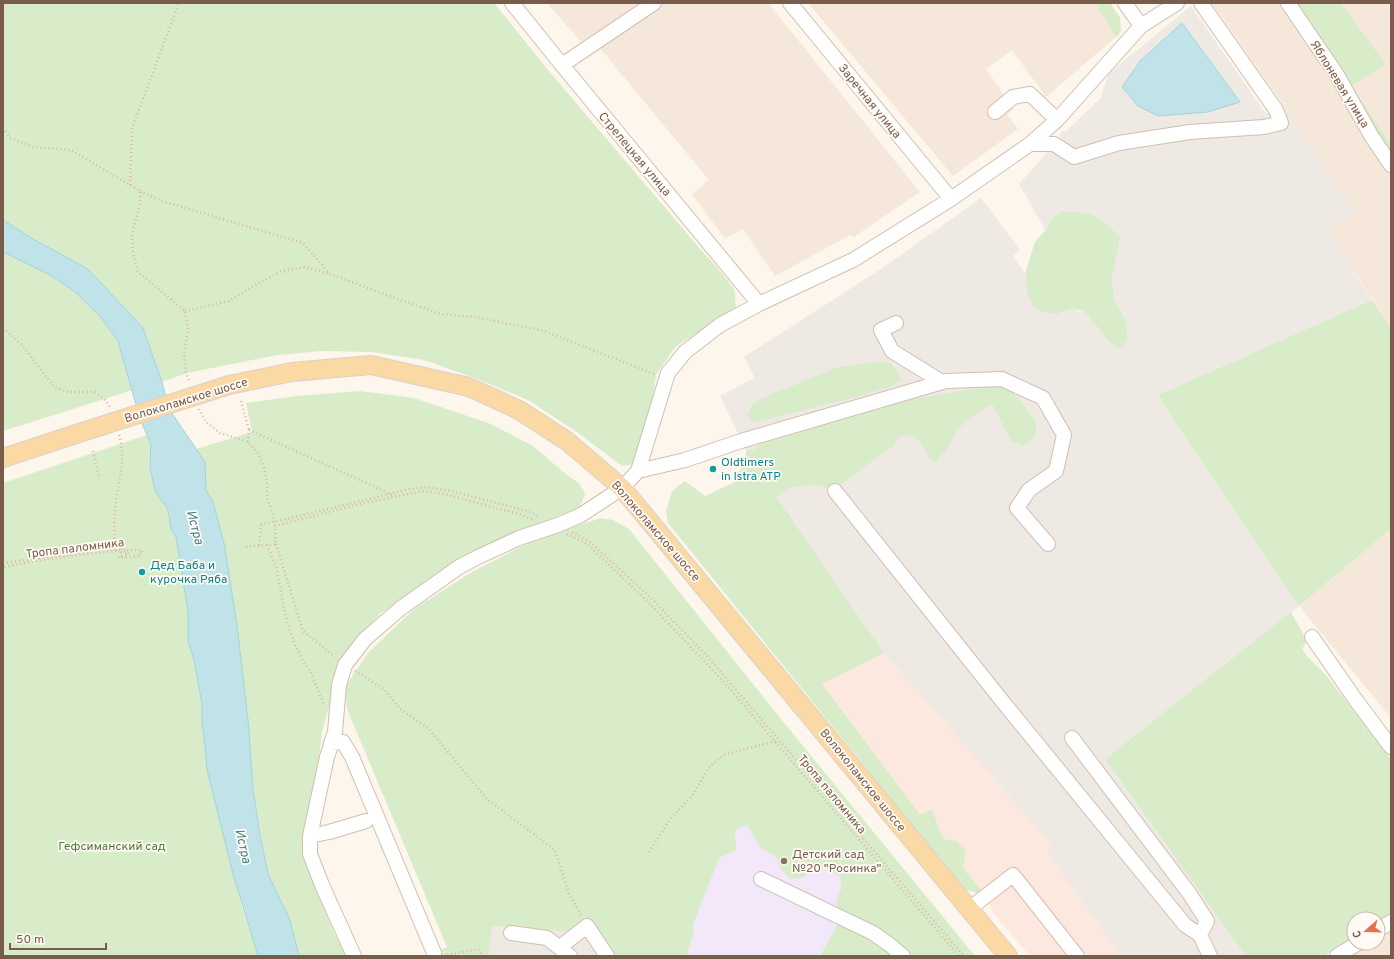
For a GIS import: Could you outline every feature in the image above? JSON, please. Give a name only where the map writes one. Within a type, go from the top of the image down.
[{"type":"main road","name":"Волоколамское шоссе","points":[[3,458],[229,385],[292,372],[371,365],[468,387],[519,410],[567,441],[622,488],[1008,956]]},
{"type":"street","name":"Стрелецкая улица","points":[[512,3],[760,304]]},
{"type":"street","points":[[562,65],[654,3]]},
{"type":"street","name":"Заречная улица","points":[[790,3],[951,199]]},
{"type":"street","points":[[1125,3],[1141,26]]},
{"type":"street","points":[[354,956],[322,885],[310,854],[310,836],[321,780],[335,732],[338,685],[345,665],[365,639],[401,608],[459,567],[519,538],[558,525],[581,515],[622,488],[638,471],[668,373],[685,352],[720,325],[760,304],[853,260],[951,199],[1030,144],[1057,120],[1141,26],[1177,3]]},
{"type":"street","points":[[1030,144],[1054,144],[1074,157],[1119,143],[1190,132],[1264,127],[1281,123],[1276,110],[1201,3]]},
{"type":"street","name":"Яблоневая улица","points":[[1288,3],[1337,75],[1372,137],[1391,165]]},
{"type":"street","points":[[996,112],[1013,97],[1030,94],[1057,120]]},
{"type":"street","points":[[896,323],[881,330],[892,351],[942,382]]},
{"type":"street","points":[[638,471],[685,460],[741,440],[942,382],[1002,380],[1043,398],[1064,435],[1056,471],[1029,490],[1017,508],[1048,544]]},
{"type":"street","points":[[835,491],[1185,925],[1200,935],[1210,956]]},
{"type":"street","points":[[1312,637],[1355,699],[1391,747]]},
{"type":"street","points":[[1072,738],[1189,893],[1207,922],[1200,935]]},
{"type":"street","points":[[331,743],[343,742],[352,757],[437,954]]},
{"type":"street","points":[[310,836],[366,821]]},
{"type":"street","points":[[969,909],[1013,875],[1077,956]]},
{"type":"street","points":[[761,879],[873,933],[888,950],[903,956]]},
{"type":"street","points":[[511,933],[547,938],[565,952],[587,926],[607,956]]},
{"type":"street","points":[[1337,956],[1346,950]]},
{"type":"path","points":[[130,185],[132,128],[179,3]]},
{"type":"path","points":[[3,128],[11,138],[33,147],[71,150],[140,191],[162,201],[303,243],[330,274]]},
{"type":"path","points":[[140,191],[140,203],[132,235],[133,253],[138,272],[185,311],[188,328],[184,355],[186,372],[191,387]]},
{"type":"path","points":[[185,311],[229,301],[282,271],[304,267],[330,274],[441,314],[474,317],[541,330],[656,375],[668,373]]},
{"type":"path","points":[[3,328],[22,345],[54,387],[69,392],[95,392],[105,400],[112,411]]},
{"type":"path","points":[[241,401],[249,430],[248,442]]},
{"type":"path","points":[[199,409],[206,422],[220,433],[248,442],[258,453],[264,468],[267,482],[267,497],[275,521],[275,526]]},
{"type":"path","points":[[249,430],[395,497]]},
{"type":"path","points":[[116,551],[115,512],[122,458],[122,444],[118,434]]},
{"type":"path","points":[[92,451],[99,476]]},
{"type":"path","points":[[259,545],[261,525],[388,493],[427,487],[452,491],[530,512],[589,541],[653,600],[708,657],[964,956]]},
{"type":"path","points":[[276,544],[303,631],[345,665],[384,689],[400,710],[428,728],[487,799],[555,850],[569,894],[587,926]]},
{"type":"path","points":[[246,547],[267,545],[276,566],[288,625],[303,661],[318,688],[325,712]]},
{"type":"path","points":[[3,563],[121,546],[121,551]]},
{"type":"path","name":"Тропа паломника","points":[[3,567],[116,551],[142,550],[142,554],[139,554],[139,556],[119,558],[119,556],[128,555],[128,552],[121,551]]},
{"type":"path","name":"Тропа паломника","points":[[723,681],[959,956]]},
{"type":"path","points":[[649,852],[671,818],[692,796],[708,769],[723,755],[776,741]]},
{"type":"path","points":[[437,954],[478,949],[484,956]]},
{"type":"shaded area","points":[[547,3],[768,3],[920,192],[854,237],[850,235],[775,276],[743,229],[725,239],[692,194],[709,180],[590,36],[581,42]]},
{"type":"shaded area","points":[[808,3],[1095,3],[1116,37],[1046,97],[1012,50],[986,69],[1014,109],[1007,114],[1018,129],[953,176]]},
{"type":"shaded area","points":[[1212,3],[1279,3],[1329,77],[1391,175],[1391,328],[1328,231],[1355,213],[1284,106]]},
{"type":"shaded area","points":[[1341,3],[1391,3],[1391,145],[1352,86],[1386,64]]},
{"type":"shaded area","points":[[1191,6],[1266,114],[1284,106],[1355,213],[1328,231],[1372,300],[1158,395],[1299,606],[1105,759],[1245,954],[1243,956],[1121,956],[1047,853],[1050,843],[884,653],[746,451],[720,396],[755,378],[744,357],[884,267],[981,198],[1020,250],[1013,256],[1025,273],[1078,312],[1094,309],[1065,265],[1019,184],[1061,137],[1059,135],[1063,130],[1065,132],[1101,98],[1108,74]]},
{"type":"shaded area","points":[[1391,529],[1391,718],[1299,606]]},
{"type":"shaded area","points":[[884,653],[1050,843],[1047,853],[1121,956],[1030,956],[993,913],[982,891],[815,687]]},
{"type":"shaded area","name":"Детский сад №20 \"Росинка\"","points":[[760,755],[854,838],[862,956],[687,956],[694,931],[682,885]]},
{"type":"shaded area","points":[[492,926],[586,933],[608,956],[489,956]]},
{"type":"shaded area","points":[[1391,930],[1391,956],[1347,956],[1355,951],[1386,951],[1386,933]]},
{"type":"green space","points":[[3,3],[494,3],[548,70],[729,282],[735,291],[736,308],[675,347],[656,375],[647,446],[640,463],[622,466],[577,432],[528,400],[477,379],[424,360],[371,352],[323,351],[278,355],[187,373],[162,382],[143,328],[88,269],[33,239],[3,220]]},
{"type":"green space","points":[[1095,3],[1110,3],[1120,18],[1121,32],[1116,37]]},
{"type":"green space","points":[[1294,3],[1341,3],[1386,64],[1352,86],[1391,145],[1391,157]]},
{"type":"green space","points":[[1063,211],[1090,214],[1102,220],[1120,237],[1112,278],[1113,294],[1118,308],[1125,319],[1128,341],[1118,349],[1107,340],[1084,311],[1070,309],[1056,314],[1043,312],[1032,304],[1027,292],[1026,270],[1035,242],[1046,230],[1052,218]]},
{"type":"green space","points":[[3,252],[50,275],[74,291],[100,316],[118,341],[133,390],[3,431]]},
{"type":"green space","points":[[1372,300],[1391,328],[1391,529],[1299,606],[1158,395]]},
{"type":"green space","points":[[878,362],[891,363],[902,379],[891,387],[753,423],[747,416],[752,405],[762,398],[838,367]]},
{"type":"green space","points":[[1001,384],[1018,397],[1037,424],[1034,438],[1024,446],[1011,441],[992,404],[957,429],[948,448],[934,463],[920,442],[910,435],[900,436],[892,447],[837,487],[829,486],[825,489],[822,485],[812,485],[791,487],[777,497],[884,653],[822,684],[920,815],[932,809],[944,839],[956,841],[966,851],[963,868],[982,891],[977,893],[964,889],[959,882],[955,881],[859,759],[668,523],[666,511],[672,491],[685,481],[705,496],[733,483],[738,472],[747,464],[746,451],[756,449],[757,445],[909,400]]},
{"type":"green space","points":[[360,391],[414,398],[491,424],[533,446],[568,476],[579,483],[585,494],[579,508],[548,520],[551,526],[547,535],[601,518],[613,520],[629,529],[781,719],[975,956],[820,956],[836,927],[839,914],[836,902],[841,889],[840,876],[829,870],[813,867],[804,877],[790,879],[781,869],[776,857],[760,847],[747,825],[735,830],[736,850],[719,858],[693,925],[694,931],[687,956],[608,956],[586,933],[492,926],[489,956],[427,956],[447,947],[347,709],[345,687],[368,653],[414,609],[472,572],[528,543],[518,532],[490,543],[431,578],[381,613],[360,635],[336,682],[322,732],[317,773],[304,829],[305,863],[334,933],[346,956],[299,956],[290,920],[268,874],[253,789],[248,720],[224,543],[213,502],[206,490],[205,462],[196,449],[252,432],[246,403],[296,396]]},
{"type":"green space","name":"Гефсиманский сад","points":[[147,435],[151,444],[150,467],[155,491],[167,508],[171,529],[176,537],[178,547],[188,611],[188,641],[194,660],[202,704],[202,723],[207,770],[241,904],[258,956],[3,956],[3,483]]},
{"type":"green space","points":[[1291,612],[1307,641],[1302,649],[1325,674],[1391,759],[1391,915],[1386,918],[1386,911],[1346,911],[1346,943],[1324,956],[1246,956],[1105,759]]},
{"type":"water","points":[[1182,23],[1240,102],[1208,112],[1158,116],[1138,106],[1122,87],[1141,60]]},
{"type":"water","name":"Истра","points":[[3,220],[33,239],[88,269],[143,328],[162,382],[169,409],[205,462],[206,490],[213,502],[224,543],[237,625],[248,720],[253,789],[260,834],[268,874],[290,920],[299,956],[258,956],[233,874],[207,770],[202,723],[202,704],[194,660],[188,641],[188,611],[176,537],[171,529],[167,508],[155,491],[150,467],[151,444],[140,419],[118,341],[100,316],[74,291],[50,275],[3,252]]},
{"type":"place","name":"Oldtimers in Istra ATP","points":[[713,469]]},
{"type":"place","name":"Дед Баба и курочка Ряба","points":[[142,572]]},
{"type":"place","name":"Детский сад №20 \"Росинка\"","points":[[784,861]]}]
